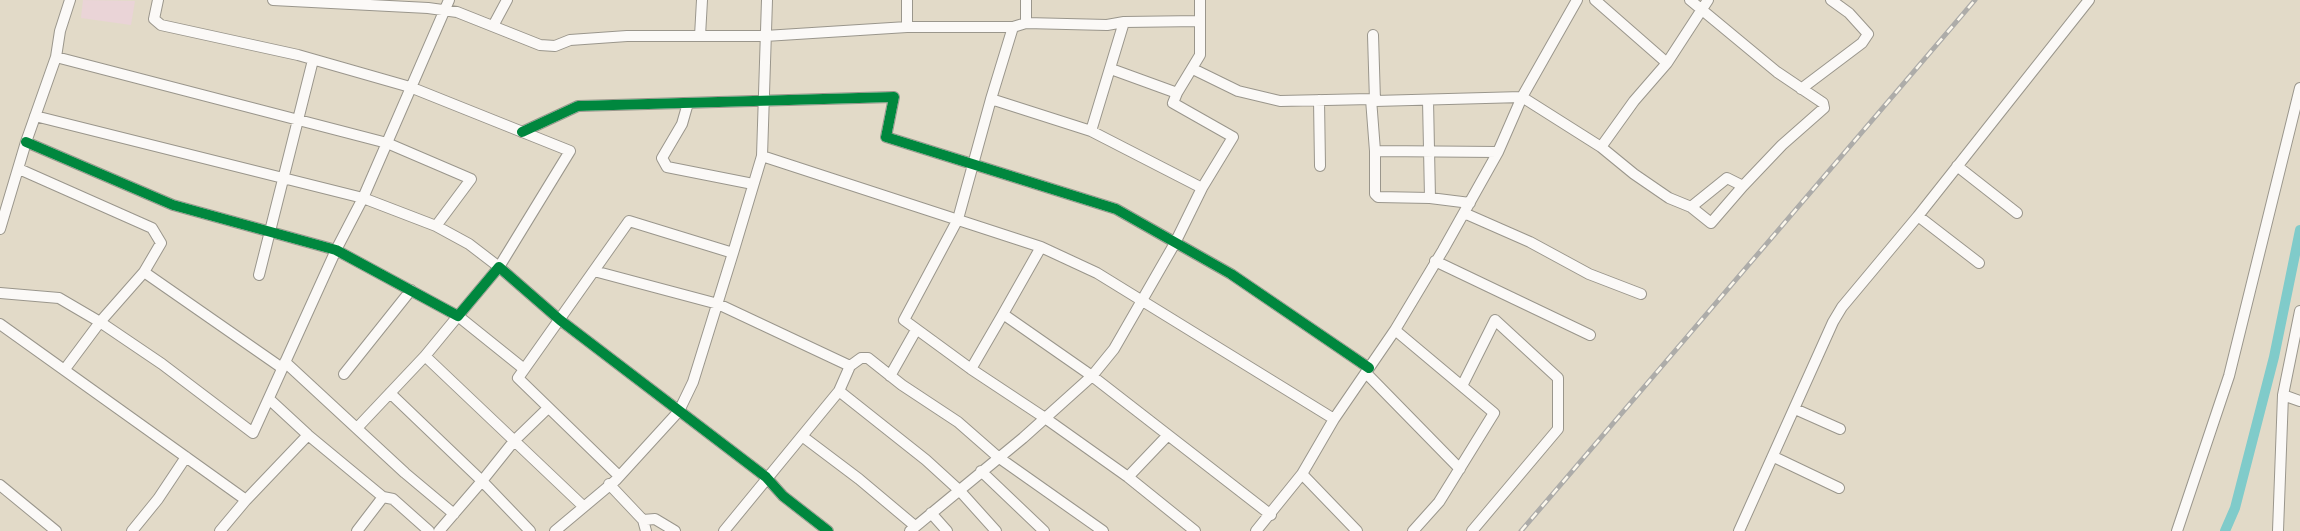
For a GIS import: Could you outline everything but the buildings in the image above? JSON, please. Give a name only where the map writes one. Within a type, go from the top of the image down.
[{"type":"street","points":[[0,229],[34,116],[56,57],[70,0]]},
{"type":"street","points":[[158,0],[154,19],[161,26],[313,60],[410,86],[570,150],[499,267],[425,356],[357,428]]},
{"type":"street","points":[[273,0],[370,2],[457,12],[540,45],[555,46],[570,40],[627,36],[765,36],[906,26],[1013,27],[1026,23],[1107,25],[1124,22],[1200,21]]},
{"type":"street","points":[[0,293],[59,298],[162,364],[253,433],[336,250],[363,198],[449,0]]},
{"type":"street","points":[[493,26],[507,0]]},
{"type":"street","points":[[700,36],[702,0]]},
{"type":"street","points":[[555,531],[614,481],[679,411],[693,382],[762,156],[766,0]]},
{"type":"street","points":[[906,26],[907,0]]},
{"type":"street","points":[[1026,0],[1026,23]]},
{"type":"street","points":[[802,436],[859,479],[913,529],[1092,376],[1114,349],[1233,137],[1173,103],[1193,69],[1201,48],[1200,0]]},
{"type":"street","points":[[1256,531],[1302,474],[1334,419],[1395,330],[1498,152],[1522,97],[1577,0]]},
{"type":"street","points":[[1595,0],[1667,63]]},
{"type":"street","points":[[1373,35],[1375,101],[1522,97],[1601,147],[1669,198],[1691,207],[1712,223],[1782,145],[1825,108],[1823,103],[1777,72],[1705,4],[1690,0]]},
{"type":"street","points":[[1801,89],[1862,43],[1868,34],[1849,13],[1831,0]]},
{"type":"street","points":[[1739,531],[1842,307],[1918,216],[2089,0]]},
{"type":"street","points":[[1601,147],[1634,101],[1667,63],[1705,4]]},
{"type":"street","points":[[1091,131],[1124,22]]},
{"type":"street","points":[[1013,27],[958,219],[904,320],[1128,477],[1195,531]]},
{"type":"street","points":[[56,57],[387,143],[471,179],[436,226]]},
{"type":"street","points":[[259,275],[313,60]]},
{"type":"street","points":[[1111,68],[1177,93]]},
{"type":"street","points":[[1193,69],[1238,91],[1280,101],[1371,99],[1375,194],[1378,197],[1430,198],[1467,208],[1589,274],[1641,294]]},
{"type":"street","points":[[2177,531],[2229,376],[2300,88]]},
{"type":"street","points":[[522,132],[578,106],[894,97],[886,137],[1116,209],[1231,274],[1367,371],[1460,469]]},
{"type":"street","points":[[991,99],[1091,131],[1202,188]]},
{"type":"street","points":[[1319,100],[1320,166]]},
{"type":"street","points":[[1429,100],[1430,198]]},
{"type":"street","points":[[688,103],[682,124],[662,158],[667,167],[753,184]]},
{"type":"street","points":[[34,116],[363,198],[436,226],[469,244],[499,267],[560,320],[766,477],[783,496],[828,531]]},
{"type":"street","points":[[26,142],[173,205],[336,250],[458,316],[524,369]]},
{"type":"street","points":[[1375,151],[1498,152]]},
{"type":"street","points":[[762,156],[1041,247],[1097,273],[1334,419]]},
{"type":"street","points":[[1957,166],[2017,213]]},
{"type":"street","points":[[19,169],[152,228],[161,243],[144,272],[100,322],[65,369]]},
{"type":"street","points":[[1691,207],[1727,178],[1743,186]]},
{"type":"street","points":[[1918,216],[1979,262]]},
{"type":"street","points":[[675,531],[659,520],[647,522],[614,481],[518,378],[629,221],[733,253]]},
{"type":"street","points":[[971,369],[1041,247]]},
{"type":"street","points":[[1435,261],[1590,335]]},
{"type":"street","points":[[594,271],[718,304],[850,366]]},
{"type":"street","points":[[144,272],[284,365],[454,514]]},
{"type":"street","points":[[344,374],[411,290]]},
{"type":"street","points":[[2277,531],[2283,395],[2300,311]]},
{"type":"street","points":[[1003,314],[1092,376],[1271,515]]},
{"type":"street","points":[[1462,387],[1495,320],[1558,378],[1558,429],[1472,531]]},
{"type":"street","points":[[0,324],[246,500]]},
{"type":"street","points":[[890,376],[916,330]]},
{"type":"street","points":[[1395,330],[1494,414],[1439,502],[1413,531]]},
{"type":"street","points":[[425,356],[583,506]]},
{"type":"street","points":[[724,531],[839,391],[850,366],[865,357],[958,422],[998,457],[1103,531]]},
{"type":"street","points":[[839,391],[926,460],[960,491],[996,531]]},
{"type":"street","points":[[390,393],[530,531]]},
{"type":"street","points":[[2283,395],[2300,401]]},
{"type":"street","points":[[269,399],[383,497],[393,499],[429,531]]},
{"type":"street","points":[[439,531],[514,442],[548,408]]},
{"type":"street","points":[[1796,409],[1840,429]]},
{"type":"street","points":[[220,531],[308,435]]},
{"type":"street","points":[[1128,477],[1168,435]]},
{"type":"street","points":[[132,531],[158,499],[186,457]]},
{"type":"street","points":[[1773,457],[1839,488]]},
{"type":"street","points":[[982,471],[1044,531]]},
{"type":"street","points":[[1302,474],[1357,531]]},
{"type":"street","points":[[0,485],[56,531]]},
{"type":"street","points":[[357,531],[383,497]]},
{"type":"street","points":[[931,513],[947,531]]},
{"type":"shaded area","points":[[83,0],[135,1],[131,25],[81,18]]},
{"type":"waterway","points":[[2225,531],[2235,508],[2274,357],[2300,230]]},
{"type":"railway","points":[[1521,531],[1975,0]]},
{"type":"cycle path","points":[[522,132],[578,106],[894,97],[886,137],[1116,209],[1231,274],[1369,368]]},
{"type":"cycle path","points":[[26,142],[173,205],[336,250],[458,316],[499,267],[560,320],[766,477],[783,496],[828,531]]}]
